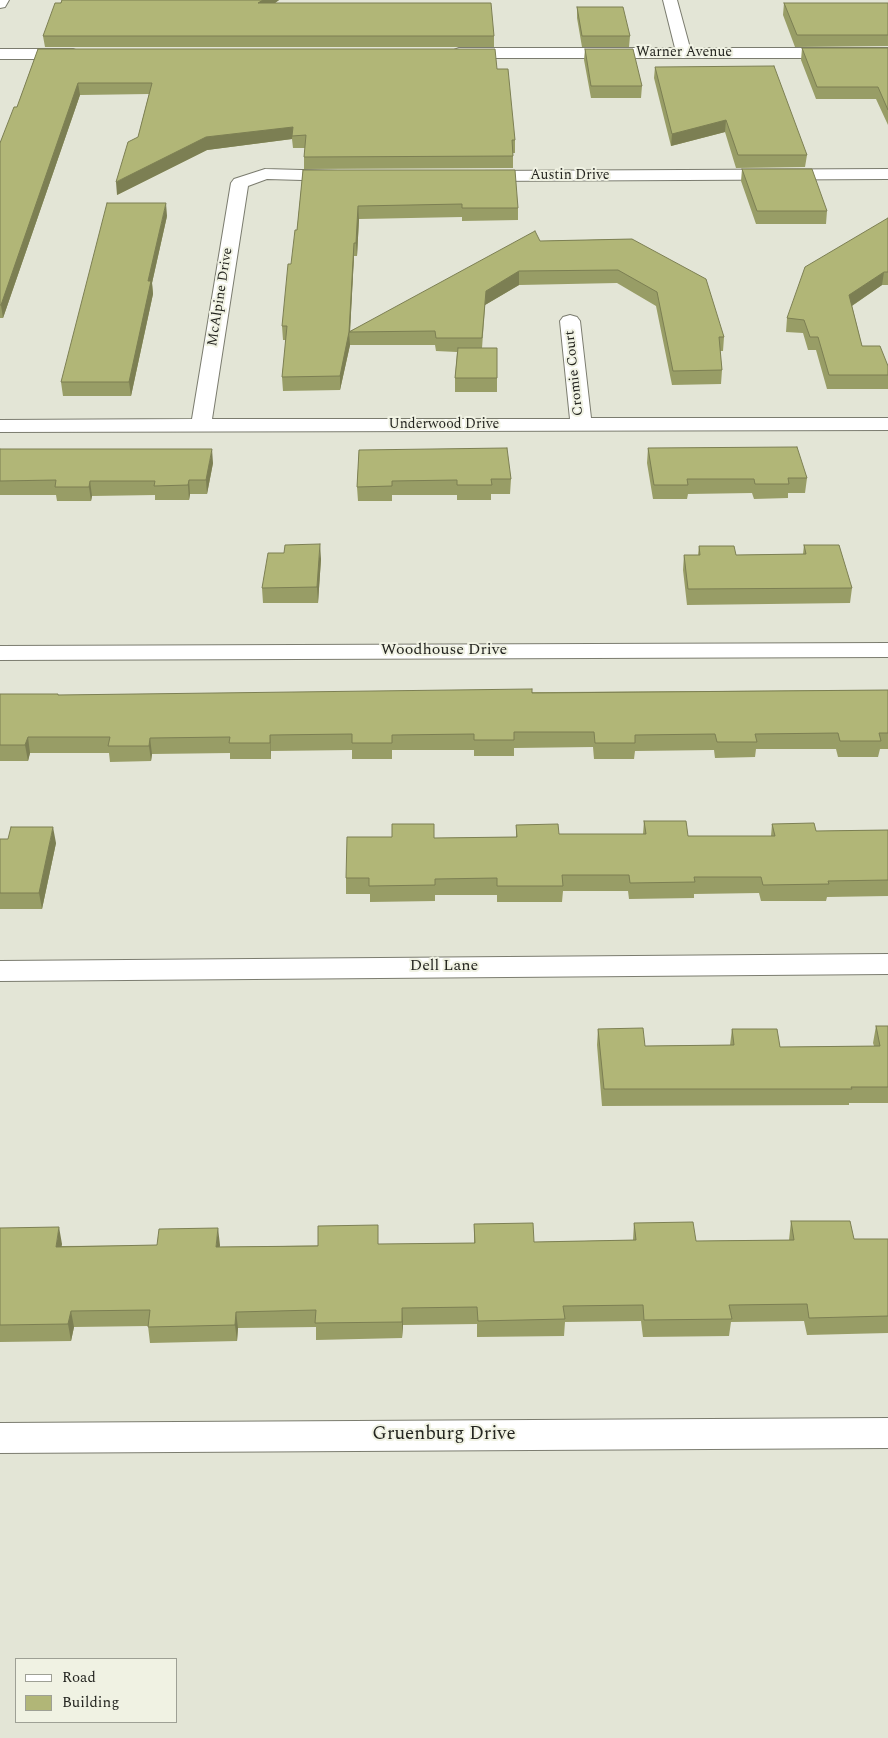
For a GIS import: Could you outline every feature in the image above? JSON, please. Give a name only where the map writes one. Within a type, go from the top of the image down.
[{"type":"street","points":[[0,4],[2,0]]},
{"type":"street","points":[[670,0],[684,53]]},
{"type":"street","name":"Warner Avenue","points":[[446,53],[888,53]]},
{"type":"street","points":[[0,54],[88,54]]},
{"type":"street","name":"McAlpine Drive","points":[[201,426],[240,183],[254,177],[272,174],[355,176]]},
{"type":"street","name":"Austin Drive","points":[[463,176],[888,174]]},
{"type":"street","name":"Cromie Court","points":[[570,321],[580,425]]},
{"type":"street","name":"Underwood Drive","points":[[0,426],[888,424]]},
{"type":"street","name":"Woodhouse Drive","points":[[0,653],[888,650]]},
{"type":"street","name":"Dell Lane","points":[[0,971],[888,964]]},
{"type":"street","name":"Gruenburg Drive","points":[[0,1438],[888,1433]]},
{"type":"building","points":[[62,0],[263,0],[258,3],[491,3],[494,36],[43,36],[55,3],[61,3]]},
{"type":"building","points":[[784,3],[888,3],[888,35],[797,35]]},
{"type":"building","points":[[577,7],[623,7],[630,36],[582,36]]},
{"type":"building","points":[[802,48],[888,48],[888,110],[878,87],[817,87]]},
{"type":"building","points":[[38,49],[495,49],[497,69],[508,69],[515,140],[512,140],[513,156],[304,157],[306,135],[292,136],[293,127],[206,137],[116,182],[128,142],[138,137],[152,83],[78,83],[0,305],[0,143],[14,107],[17,107]]},
{"type":"building","points":[[585,49],[633,49],[642,86],[591,86]]},
{"type":"building","points":[[774,66],[807,155],[738,155],[726,120],[672,134],[655,67]]},
{"type":"building","points":[[742,169],[812,169],[827,211],[757,211]]},
{"type":"building","points":[[303,170],[515,170],[518,208],[462,208],[462,204],[358,206],[349,332],[340,376],[282,377],[287,326],[282,326],[288,264],[291,264],[295,230],[297,230]]},
{"type":"building","points":[[107,203],[166,203],[148,281],[151,281],[129,382],[61,382]]},
{"type":"building","points":[[888,218],[888,272],[884,272],[849,295],[862,346],[880,346],[888,366],[888,375],[829,375],[818,337],[810,337],[804,320],[787,318],[805,267]]},
{"type":"building","points":[[535,231],[540,241],[632,239],[706,279],[724,337],[719,337],[722,370],[673,371],[657,292],[618,270],[519,271],[486,291],[482,338],[436,338],[435,331],[349,332]]},
{"type":"building","points":[[458,348],[497,348],[497,378],[455,378]]},
{"type":"building","points":[[797,447],[807,478],[788,478],[789,484],[755,484],[754,479],[687,479],[688,485],[654,485],[648,448]]},
{"type":"building","points":[[507,448],[511,479],[491,479],[492,485],[457,485],[457,480],[392,481],[392,486],[357,487],[359,450]]},
{"type":"building","points":[[0,449],[212,449],[206,480],[189,480],[188,485],[154,486],[155,481],[90,481],[89,487],[55,487],[56,480],[0,481]]},
{"type":"building","points":[[320,544],[317,587],[262,588],[268,553],[284,553],[285,545]]},
{"type":"building","points":[[804,545],[839,545],[852,588],[688,589],[684,555],[700,555],[699,546],[734,546],[736,555],[806,554]]},
{"type":"building","points":[[532,689],[532,693],[888,690],[888,733],[879,733],[881,741],[840,741],[838,733],[755,734],[757,742],[717,742],[715,734],[635,735],[635,743],[595,743],[594,732],[514,732],[514,740],[474,740],[474,734],[392,735],[392,743],[352,743],[352,734],[270,735],[270,743],[229,743],[230,737],[150,738],[149,746],[108,746],[110,737],[28,737],[25,745],[0,745],[0,694],[58,695]]},
{"type":"building","points":[[644,821],[686,821],[688,836],[775,836],[772,824],[814,823],[816,831],[888,830],[888,880],[828,881],[829,884],[763,885],[761,877],[694,877],[695,882],[630,883],[629,875],[562,875],[563,886],[497,886],[497,878],[435,879],[435,885],[369,886],[369,878],[346,878],[347,837],[392,837],[392,824],[434,824],[434,838],[517,837],[516,825],[558,824],[559,834],[646,834]]},
{"type":"building","points":[[11,827],[53,827],[39,893],[0,893],[0,839],[8,839]]},
{"type":"building","points":[[876,1026],[888,1026],[888,1087],[851,1087],[852,1089],[604,1089],[598,1029],[643,1028],[645,1046],[734,1045],[732,1029],[777,1029],[780,1047],[880,1046]]},
{"type":"building","points":[[791,1221],[850,1221],[854,1239],[888,1239],[888,1316],[809,1318],[807,1304],[729,1305],[732,1319],[644,1320],[643,1305],[563,1306],[565,1319],[478,1321],[477,1307],[402,1308],[402,1322],[315,1323],[316,1310],[236,1312],[235,1325],[148,1327],[150,1310],[71,1311],[68,1324],[0,1325],[0,1228],[59,1227],[56,1247],[157,1245],[159,1229],[218,1228],[216,1247],[318,1246],[318,1226],[378,1225],[378,1244],[475,1243],[474,1224],[533,1223],[534,1242],[636,1240],[634,1223],[693,1222],[696,1241],[794,1240]]}]
